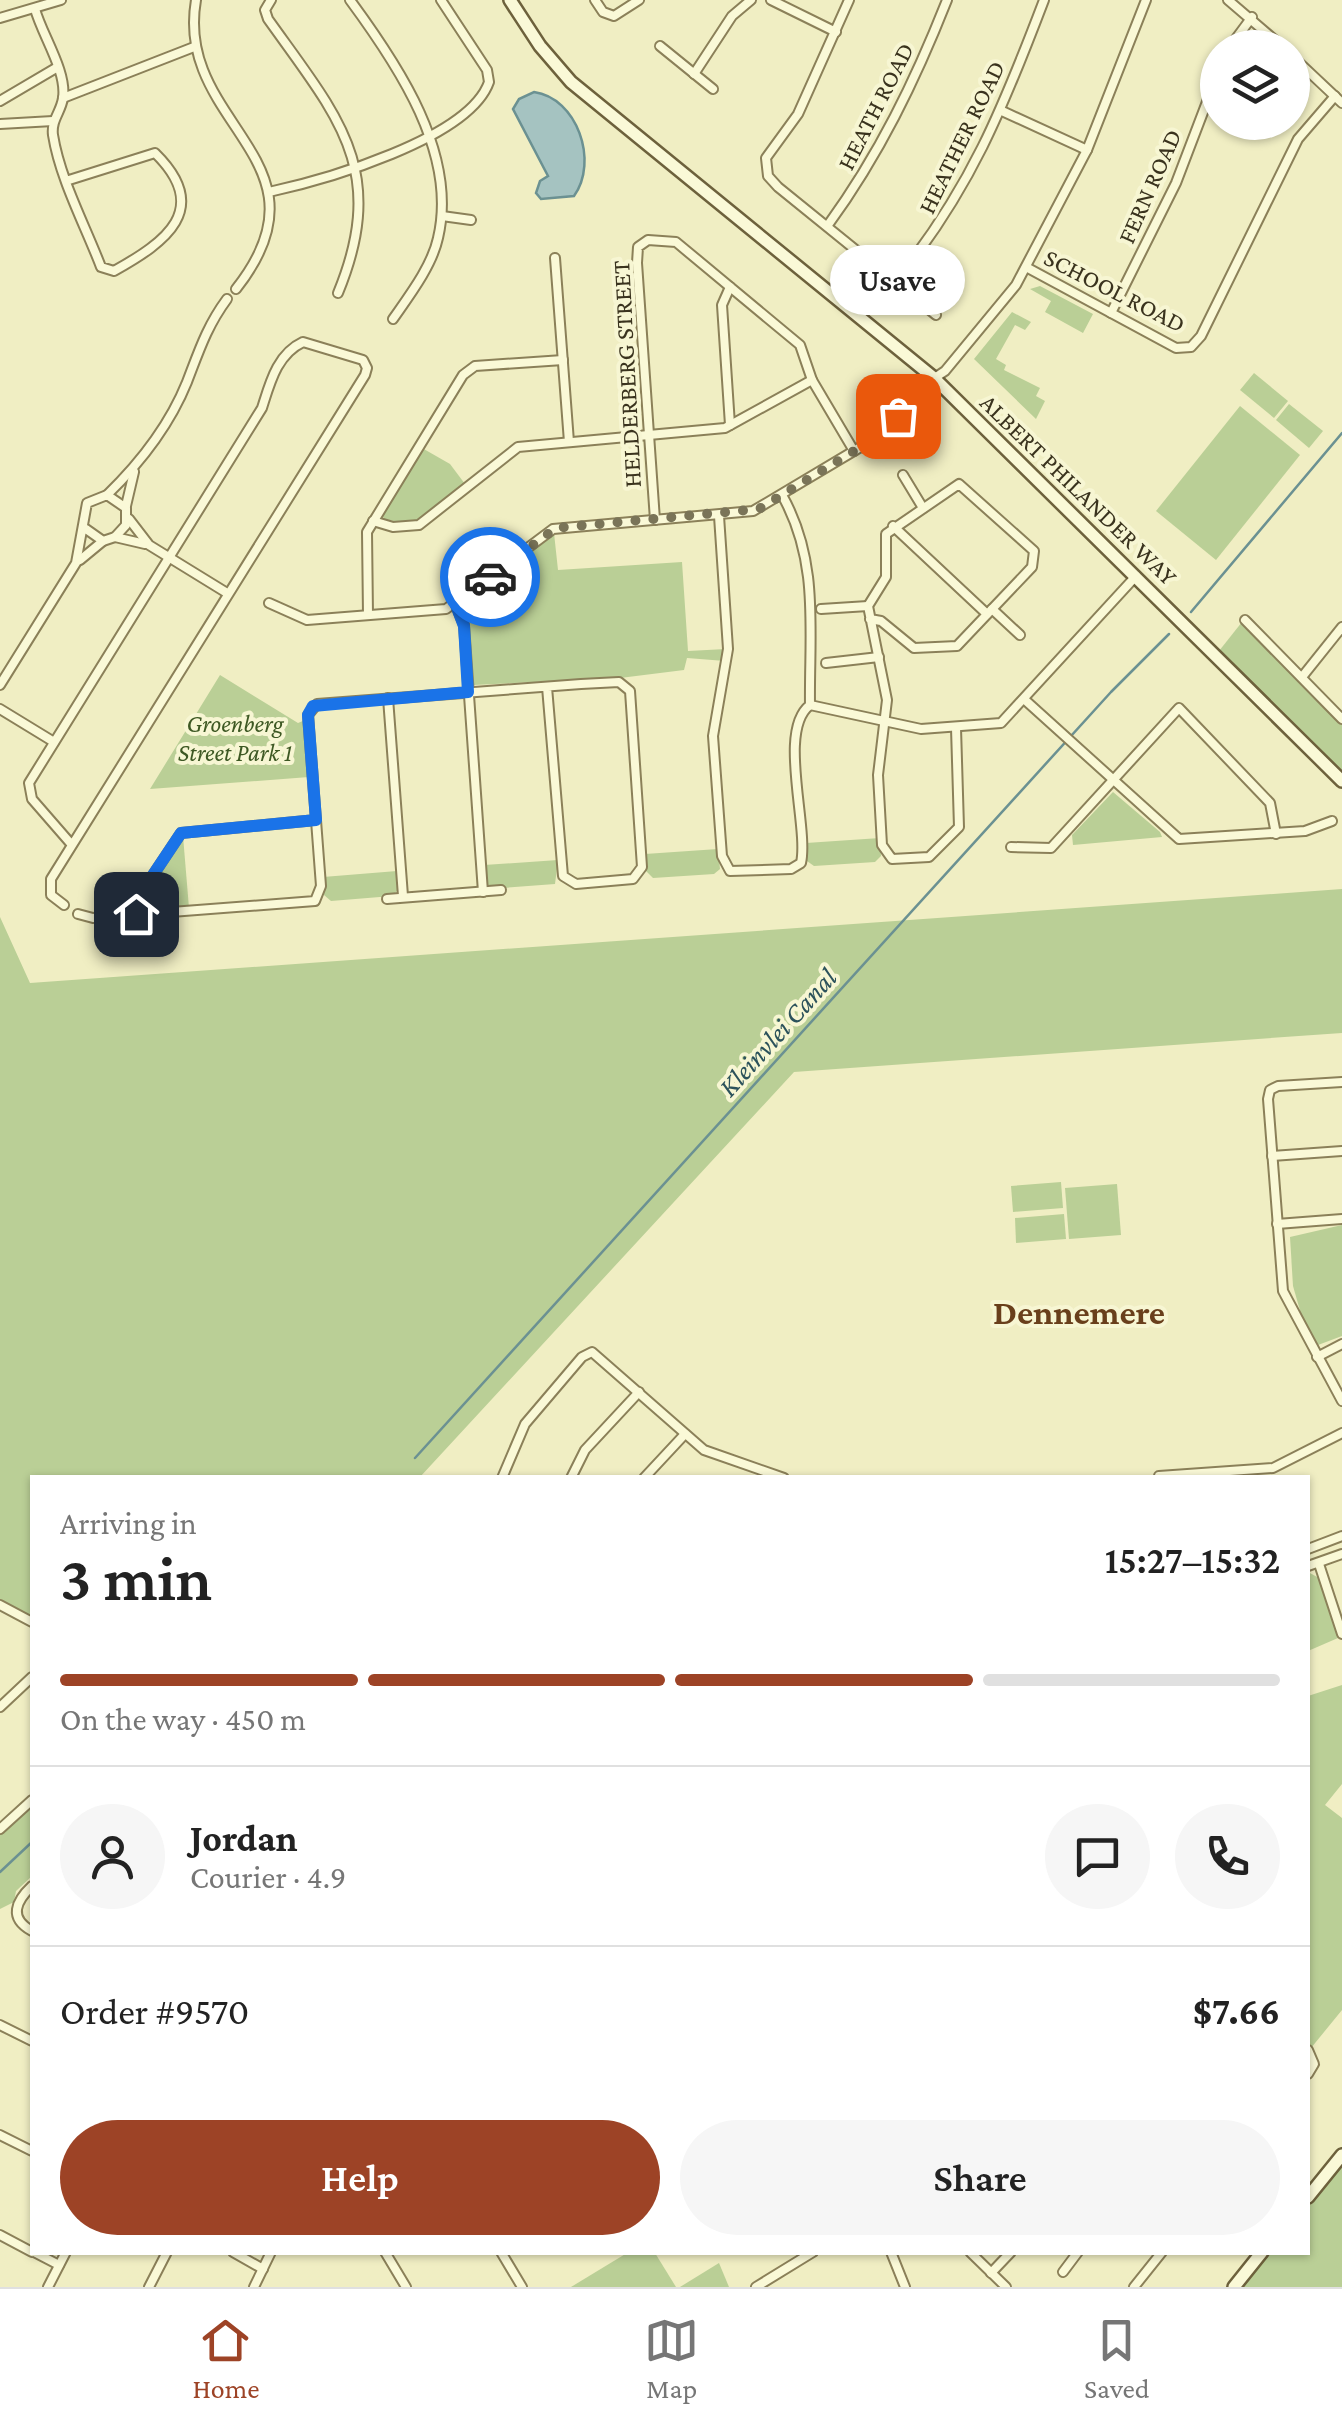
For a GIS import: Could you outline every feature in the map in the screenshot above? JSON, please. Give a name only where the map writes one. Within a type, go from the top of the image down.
[{"type":"street","points":[[0,18],[61,0]]},
{"type":"street","points":[[196,0],[194,47],[207,85],[258,157],[270,192],[270,226],[261,253],[236,289]]},
{"type":"street","points":[[272,0],[265,10],[338,120],[362,202],[357,236],[338,292]]},
{"type":"street","points":[[350,0],[382,44],[428,137],[440,176],[442,216],[438,242],[393,318]]},
{"type":"street","points":[[270,192],[354,168],[428,137],[481,97],[490,82],[487,70],[441,0]]},
{"type":"street","name":"ALBERT PHILANDER WAY","points":[[510,0],[540,46],[571,82],[934,378],[1342,781]]},
{"type":"street","points":[[595,0],[603,12],[614,16],[638,0]]},
{"type":"street","points":[[694,74],[732,16],[751,0]]},
{"type":"street","points":[[771,0],[836,32]]},
{"type":"street","points":[[849,0],[798,114],[771,151],[766,168],[778,187],[936,314]]},
{"type":"street","name":"HEATH ROAD","points":[[828,226],[863,178],[892,125],[947,0]]},
{"type":"street","name":"HEATHER ROAD","points":[[896,280],[941,226],[1002,111],[1044,0]]},
{"type":"street","points":[[269,603],[301,620],[456,605],[553,529],[754,511],[854,452],[884,431],[970,342],[1026,267],[1087,150],[1146,0]]},
{"type":"street","points":[[1228,0],[1265,30]]},
{"type":"street","points":[[34,10],[63,98],[53,121],[54,140],[101,267],[114,271],[174,230],[182,209],[176,183],[152,152],[69,180]]},
{"type":"street","points":[[1242,30],[1252,17]]},
{"type":"street","points":[[660,46],[713,89]]},
{"type":"street","points":[[63,98],[194,47]]},
{"type":"street","points":[[0,101],[56,68]]},
{"type":"street","points":[[1310,73],[1338,100]]},
{"type":"street","name":"SCHOOL ROAD","points":[[1026,267],[1176,348],[1186,348],[1201,336],[1298,140],[1338,100]]},
{"type":"street","points":[[1002,111],[1087,150]]},
{"type":"street","points":[[0,124],[53,121]]},
{"type":"street","name":"FERN ROAD","points":[[1111,313],[1176,183],[1200,121]]},
{"type":"street","points":[[442,216],[471,220]]},
{"type":"street","name":"HELDERBERG STREET","points":[[655,520],[638,247],[648,240],[676,242],[802,347],[812,380],[854,452]]},
{"type":"street","points":[[556,258],[569,442]]},
{"type":"street","points":[[730,287],[722,305],[730,425]]},
{"type":"street","points":[[0,684],[76,563],[86,529],[88,503],[107,495],[136,468],[179,399],[202,337],[228,299]]},
{"type":"street","points":[[64,905],[56,901],[50,886],[72,845],[364,375],[368,368],[362,360],[309,342],[289,351],[272,375],[262,408],[28,789],[72,845]]},
{"type":"street","points":[[368,615],[364,544],[373,521],[467,371],[483,365],[563,360]]},
{"type":"street","points":[[373,521],[393,527],[418,525],[514,450],[730,425],[812,380]]},
{"type":"street","points":[[115,537],[127,512],[136,468]]},
{"type":"street","points":[[902,475],[923,508]]},
{"type":"street","points":[[870,620],[882,621],[914,648],[961,644],[1032,567],[1034,551],[962,484],[951,486],[893,526],[885,537],[886,578],[868,606],[870,620],[887,700],[878,764],[882,845],[888,857],[899,861],[933,855],[961,822],[956,728]]},
{"type":"street","points":[[107,495],[127,512],[149,545]]},
{"type":"street","points":[[718,516],[728,649],[713,736],[722,856],[730,871],[791,869],[801,863],[796,743],[801,715],[810,706],[812,658],[806,550],[798,524],[782,496]]},
{"type":"street","points":[[893,526],[1020,635]]},
{"type":"street","points":[[86,529],[103,541]]},
{"type":"street","points":[[76,563],[103,541],[115,537],[149,545],[228,594]]},
{"type":"street","points":[[810,706],[921,729],[1001,722],[1136,576]]},
{"type":"street","points":[[456,605],[464,626],[482,892]]},
{"type":"street","points":[[821,609],[868,606]]},
{"type":"street","points":[[1245,620],[1342,718]]},
{"type":"street","points":[[1302,677],[1342,627]]},
{"type":"street","points":[[826,663],[878,657]]},
{"type":"street","points":[[78,914],[93,918],[315,901],[321,893],[308,715],[313,706],[547,687],[626,684],[631,695],[642,867],[633,879],[581,884],[566,880],[561,869],[547,687]]},
{"type":"street","points":[[388,698],[403,896]]},
{"type":"street","points":[[1170,698],[1270,803],[1276,834]]},
{"type":"street","points":[[1025,700],[1182,840],[1305,831],[1332,821]]},
{"type":"street","points":[[1011,847],[1051,848],[1179,708]]},
{"type":"street","points":[[0,709],[54,742]]},
{"type":"street","points":[[136,914],[141,893],[181,833],[316,820]]},
{"type":"street","points":[[387,899],[501,890]]},
{"type":"street","points":[[1342,1082],[1278,1086],[1268,1093],[1286,1301],[1342,1401]]},
{"type":"street","points":[[1272,1156],[1342,1151]]},
{"type":"street","points":[[1277,1224],[1342,1219]]},
{"type":"street","points":[[1317,1357],[1342,1344]]},
{"type":"street","points":[[503,1475],[525,1424],[584,1355],[599,1355],[710,1454],[775,1475]]},
{"type":"street","points":[[572,1475],[585,1450],[639,1392]]},
{"type":"street","points":[[1215,1475],[1282,1466],[1342,1433]]},
{"type":"street","points":[[647,1475],[685,1434]]},
{"type":"street","points":[[1310,1548],[1342,1536]]},
{"type":"street","points":[[1310,1566],[1342,1554]]},
{"type":"street","points":[[1318,1564],[1341,1630]]},
{"type":"street","points":[[0,1605],[30,1621]]},
{"type":"street","points":[[0,1707],[30,1679]]},
{"type":"street","points":[[0,1829],[30,1802]]},
{"type":"street","points":[[30,1888],[18,1900],[16,1915],[30,1929]]},
{"type":"street","points":[[0,2025],[30,2040]]},
{"type":"street","points":[[0,2134],[30,2150]]},
{"type":"street","points":[[1310,2195],[1342,2155]]},
{"type":"street","points":[[0,2235],[30,2250]]},
{"type":"street","points":[[39,2255],[60,2265]]},
{"type":"street","points":[[48,2287],[65,2255]]},
{"type":"street","points":[[150,2287],[166,2255]]},
{"type":"street","points":[[238,2255],[263,2269]]},
{"type":"street","points":[[254,2287],[270,2255]]},
{"type":"street","points":[[387,2255],[406,2287]]},
{"type":"street","points":[[503,2255],[522,2287]]},
{"type":"street","points":[[756,2287],[808,2255]]},
{"type":"street","points":[[892,2255],[905,2287]]},
{"type":"street","points":[[973,2255],[1006,2287]]},
{"type":"street","points":[[991,2273],[1008,2255]]},
{"type":"street","points":[[1134,2287],[1160,2255]]},
{"type":"street","points":[[1234,2287],[1260,2255]]},
{"type":"street","points":[[1063,2272],[1075,2256]]},
{"type":"green space","points":[[1040,286],[1093,314],[1083,333],[1045,312],[1051,301],[1030,289]]},
{"type":"green space","points":[[1012,312],[1031,322],[1025,330],[1015,325],[996,359],[1006,365],[1004,370],[1040,388],[1036,396],[1045,401],[1036,419],[974,359]]},
{"type":"green space","points":[[1254,373],[1288,401],[1274,418],[1240,390]]},
{"type":"green space","points":[[1289,404],[1323,431],[1309,448],[1276,420]]},
{"type":"green space","points":[[1240,406],[1300,455],[1216,560],[1156,511]]},
{"type":"green space","points":[[422,448],[450,464],[465,484],[415,523],[384,520],[382,512]]},
{"type":"green space","points":[[554,533],[558,570],[682,562],[688,651],[726,649],[725,661],[687,658],[684,670],[620,678],[474,685],[463,605]]},
{"type":"green space","points":[[1242,622],[1342,723],[1342,775],[1219,651]]},
{"type":"green space","name":"Groenberg Street Park 1","points":[[220,675],[298,723],[305,720],[309,777],[150,789]]},
{"type":"green space","points":[[1113,792],[1162,837],[1073,845],[1072,835]]},
{"type":"green space","points":[[183,836],[189,908],[149,910],[142,903],[144,897]]},
{"type":"green space","points":[[880,838],[881,856],[875,862],[814,866],[807,861],[806,843]]},
{"type":"green space","points":[[718,849],[720,869],[714,874],[653,878],[646,871],[645,854]]},
{"type":"green space","points":[[558,860],[555,884],[490,889],[486,886],[484,865]]},
{"type":"green space","points":[[397,871],[398,890],[392,896],[331,901],[324,895],[323,877]]},
{"type":"green space","points":[[1342,889],[1342,1033],[794,1072],[422,1475],[30,1475],[30,1617],[0,1600],[0,917],[30,983]]},
{"type":"green space","points":[[1061,1182],[1063,1208],[1013,1212],[1011,1186]]},
{"type":"green space","points":[[1117,1184],[1121,1235],[1069,1239],[1065,1188]]},
{"type":"green space","points":[[1064,1214],[1066,1239],[1016,1243],[1015,1218]]},
{"type":"green space","points":[[1342,1225],[1342,1336],[1318,1345],[1301,1314],[1293,1286],[1290,1237]]},
{"type":"green space","points":[[1310,1573],[1319,1578],[1338,1638],[1310,1650]]},
{"type":"green space","points":[[1342,1685],[1342,1784],[1325,1805],[1342,1818],[1342,2010],[1311,2048],[1310,2047],[1310,1695]]},
{"type":"green space","points":[[30,1807],[30,1878],[16,1891],[14,1902],[0,1909],[0,1834]]},
{"type":"green space","points":[[1342,2165],[1342,2287],[1242,2287],[1268,2255],[1310,2255],[1310,2205]]},
{"type":"green space","points":[[624,2255],[656,2255],[676,2287],[571,2287]]},
{"type":"green space","points":[[719,2263],[729,2287],[680,2287]]},
{"type":"water","points":[[534,92],[562,106],[580,133],[584,166],[574,196],[541,199],[536,193],[540,181],[548,176],[513,109],[519,99]]},
{"type":"waterway","name":"Kleinvlei Canal","points":[[1191,612],[1342,433]]},
{"type":"waterway","name":"Kleinvlei Canal","points":[[415,1458],[1111,692],[1169,634]]},
{"type":"waterway","name":"Kleinvlei Canal","points":[[0,1872],[30,1844]]},
{"type":"way so far","points":[[490,577],[556,528],[718,516],[759,509],[874,439],[898,416]]},
{"type":"place","name":"Usave","points":[[898,416]]},
{"type":"district","name":"Dennemere","points":[[1079,1312]]},
{"type":"route","points":[[136,914],[141,893],[181,833],[316,820],[308,715],[313,706],[468,692],[464,626],[456,605],[490,577]]}]
